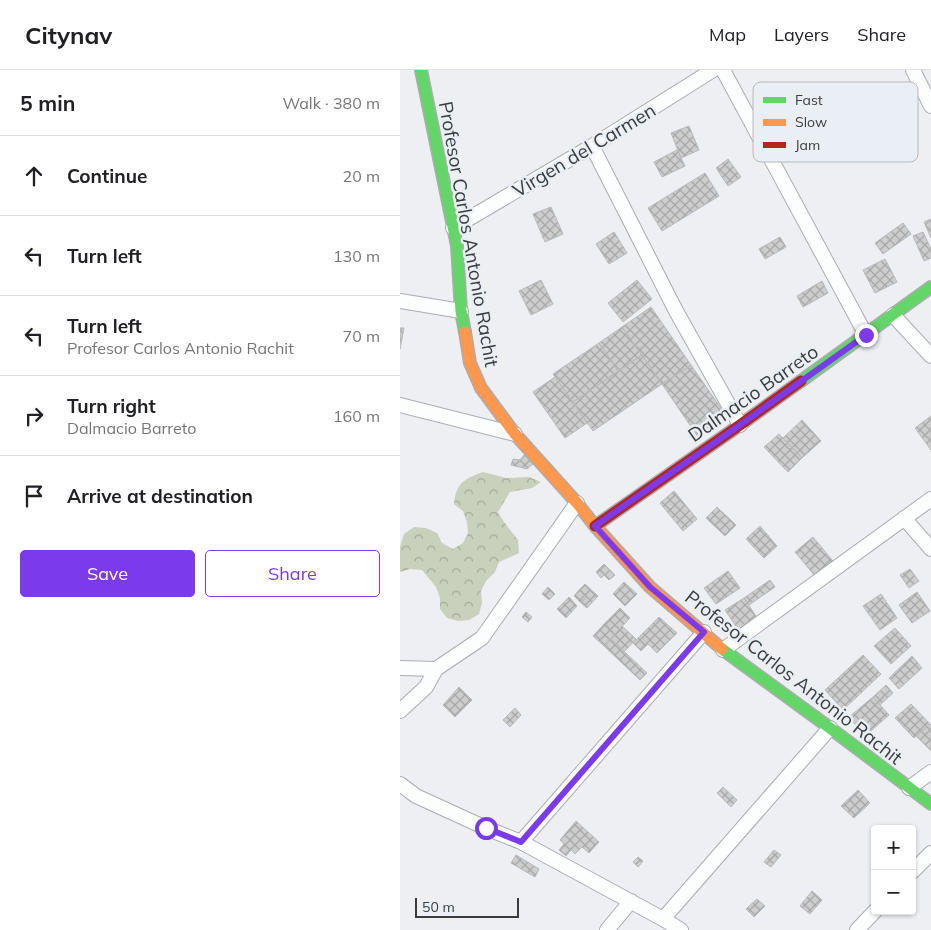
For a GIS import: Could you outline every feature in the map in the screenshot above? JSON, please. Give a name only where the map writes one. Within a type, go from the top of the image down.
[{"type":"main road","name":"Profesor Carlos Antonio Rachit","points":[[421,70],[457,246],[461,311],[470,363],[481,388],[515,434],[650,587],[723,650],[931,804]]},
{"type":"main road","name":"Dalmacio Barreto","points":[[595,526],[740,425],[931,287]]},
{"type":"street","name":"Virgen del Carmen","points":[[453,228],[592,146],[713,70]]},
{"type":"street","points":[[723,70],[753,126]]},
{"type":"street","points":[[913,70],[931,106]]},
{"type":"street","points":[[592,146],[676,311],[740,425]]},
{"type":"street","points":[[773,162],[866,335]]},
{"type":"street","points":[[400,301],[461,311]]},
{"type":"street","points":[[893,315],[931,356]]},
{"type":"street","points":[[400,405],[515,434]]},
{"type":"street","points":[[723,650],[931,499]]},
{"type":"street","points":[[400,711],[426,687],[436,669],[482,638],[577,503]]},
{"type":"street","points":[[904,518],[931,550]]},
{"type":"street","points":[[521,842],[704,632]]},
{"type":"street","points":[[400,668],[436,669]]},
{"type":"street","points":[[663,919],[830,728]]},
{"type":"street","points":[[909,788],[931,772]]},
{"type":"street","points":[[400,784],[416,796],[521,842],[682,930]]},
{"type":"street","points":[[914,870],[931,853]]},
{"type":"street","points":[[607,930],[631,901]]},
{"type":"street","points":[[857,930],[871,915]]},
{"type":"green space","points":[[483,472],[506,478],[529,477],[541,482],[532,488],[510,492],[498,512],[518,540],[519,553],[499,562],[495,572],[486,581],[481,591],[482,603],[479,614],[469,620],[458,621],[447,618],[440,609],[440,598],[436,587],[422,570],[410,569],[400,572],[400,547],[404,534],[414,527],[426,528],[437,533],[442,543],[453,549],[463,543],[468,533],[467,522],[463,511],[454,504],[455,497],[462,483]]},
{"type":"building","points":[[689,126],[699,150],[681,158],[671,133]]},
{"type":"building","points":[[677,150],[685,166],[662,177],[654,162]]},
{"type":"building","points":[[728,159],[741,177],[728,186],[716,168]]},
{"type":"building","points":[[705,173],[719,196],[662,231],[648,208]]},
{"type":"building","points":[[551,207],[563,234],[545,242],[533,214]]},
{"type":"building","points":[[931,219],[931,238],[924,222]]},
{"type":"building","points":[[903,223],[911,234],[883,254],[875,243]]},
{"type":"building","points":[[614,232],[627,253],[609,264],[596,244]]},
{"type":"building","points":[[923,232],[931,249],[931,258],[924,261],[913,236]]},
{"type":"building","points":[[780,237],[786,247],[765,259],[759,249]]},
{"type":"building","points":[[885,259],[897,282],[875,293],[863,270]]},
{"type":"building","points":[[541,280],[553,304],[531,315],[519,291]]},
{"type":"building","points":[[637,280],[652,299],[623,322],[608,303]]},
{"type":"building","points":[[822,281],[828,293],[803,307],[797,296]]},
{"type":"building","points":[[651,307],[691,365],[662,384],[622,327]]},
{"type":"building","points":[[622,327],[642,355],[618,371],[599,343]]},
{"type":"building","points":[[400,328],[404,328],[400,349]]},
{"type":"building","points":[[599,343],[618,371],[573,402],[553,374]]},
{"type":"building","points":[[642,355],[662,384],[593,431],[573,402]]},
{"type":"building","points":[[691,365],[727,417],[698,437],[662,384]]},
{"type":"building","points":[[555,377],[587,423],[565,438],[533,392]]},
{"type":"building","points":[[931,416],[931,450],[915,428]]},
{"type":"building","points":[[802,420],[821,441],[802,458],[783,438]]},
{"type":"building","points":[[779,434],[802,458],[788,472],[764,447]]},
{"type":"building","points":[[525,454],[533,464],[527,469],[511,465],[513,459],[520,460]]},
{"type":"building","points":[[674,491],[697,519],[683,531],[660,503]]},
{"type":"building","points":[[717,507],[736,525],[725,536],[706,518]]},
{"type":"building","points":[[760,526],[777,546],[764,558],[746,539]]},
{"type":"building","points":[[813,537],[833,561],[815,576],[795,552]]},
{"type":"building","points":[[604,564],[610,570],[601,578],[596,572]]},
{"type":"building","points":[[910,569],[919,581],[909,588],[900,575]]},
{"type":"building","points":[[610,570],[615,575],[609,580],[604,575]]},
{"type":"building","points":[[728,571],[740,588],[716,604],[704,588]]},
{"type":"building","points":[[770,580],[775,587],[749,605],[744,598]]},
{"type":"building","points":[[624,582],[637,594],[625,606],[613,594]]},
{"type":"building","points":[[585,584],[598,596],[587,608],[581,603],[586,597],[579,590]]},
{"type":"building","points":[[548,587],[555,594],[549,600],[542,594]]},
{"type":"building","points":[[579,590],[586,597],[581,603],[574,596]]},
{"type":"building","points":[[917,592],[930,611],[912,623],[899,605]]},
{"type":"building","points":[[881,594],[897,618],[880,630],[863,606]]},
{"type":"building","points":[[569,597],[577,606],[566,618],[557,609]]},
{"type":"building","points":[[744,598],[758,619],[740,632],[725,610]]},
{"type":"building","points":[[620,608],[630,618],[615,634],[605,623]]},
{"type":"building","points":[[526,612],[532,617],[528,622],[522,617]]},
{"type":"building","points":[[659,617],[677,633],[657,653],[640,636]]},
{"type":"building","points":[[605,623],[615,634],[604,646],[593,636]]},
{"type":"building","points":[[622,626],[636,639],[624,652],[611,639]]},
{"type":"building","points":[[895,628],[911,646],[891,664],[874,646]]},
{"type":"building","points":[[640,636],[648,644],[641,651],[633,643]]},
{"type":"building","points":[[611,639],[647,673],[640,680],[604,646]]},
{"type":"building","points":[[863,655],[881,674],[843,710],[825,690]]},
{"type":"building","points":[[912,656],[922,668],[899,689],[889,678]]},
{"type":"building","points":[[886,685],[893,693],[880,705],[873,697]]},
{"type":"building","points":[[459,687],[472,700],[455,717],[443,705]]},
{"type":"building","points":[[873,697],[889,715],[865,736],[849,717]]},
{"type":"building","points":[[911,704],[930,724],[914,738],[895,718]]},
{"type":"building","points":[[515,708],[521,715],[510,727],[503,720]]},
{"type":"building","points":[[931,725],[931,751],[916,736]]},
{"type":"building","points":[[723,787],[737,800],[731,807],[717,793]]},
{"type":"building","points":[[858,790],[870,803],[854,818],[841,806]]},
{"type":"building","points":[[576,821],[599,842],[589,853],[582,847],[575,854],[571,850],[566,856],[559,850],[564,844],[560,840]]},
{"type":"building","points":[[774,850],[781,855],[771,867],[764,862]]},
{"type":"building","points":[[516,855],[539,869],[535,877],[511,863]]},
{"type":"building","points":[[638,857],[643,861],[638,867],[633,862]]},
{"type":"building","points":[[812,891],[822,900],[810,914],[800,906]]},
{"type":"building","points":[[757,899],[765,906],[754,917],[746,909]]},
{"type":"traffic: fast","points":[[421,70],[457,246],[461,311],[465,332]]},
{"type":"traffic: fast","points":[[801,381],[931,287]]},
{"type":"traffic: fast","points":[[722,649],[931,804]]},
{"type":"traffic: slow","points":[[465,332],[470,363],[481,388],[515,434],[650,587],[722,649]]},
{"type":"traffic: jam","points":[[595,526],[801,381]]},
{"type":"route","points":[[486,828],[521,842],[704,632],[650,587],[595,526],[866,335]]}]
